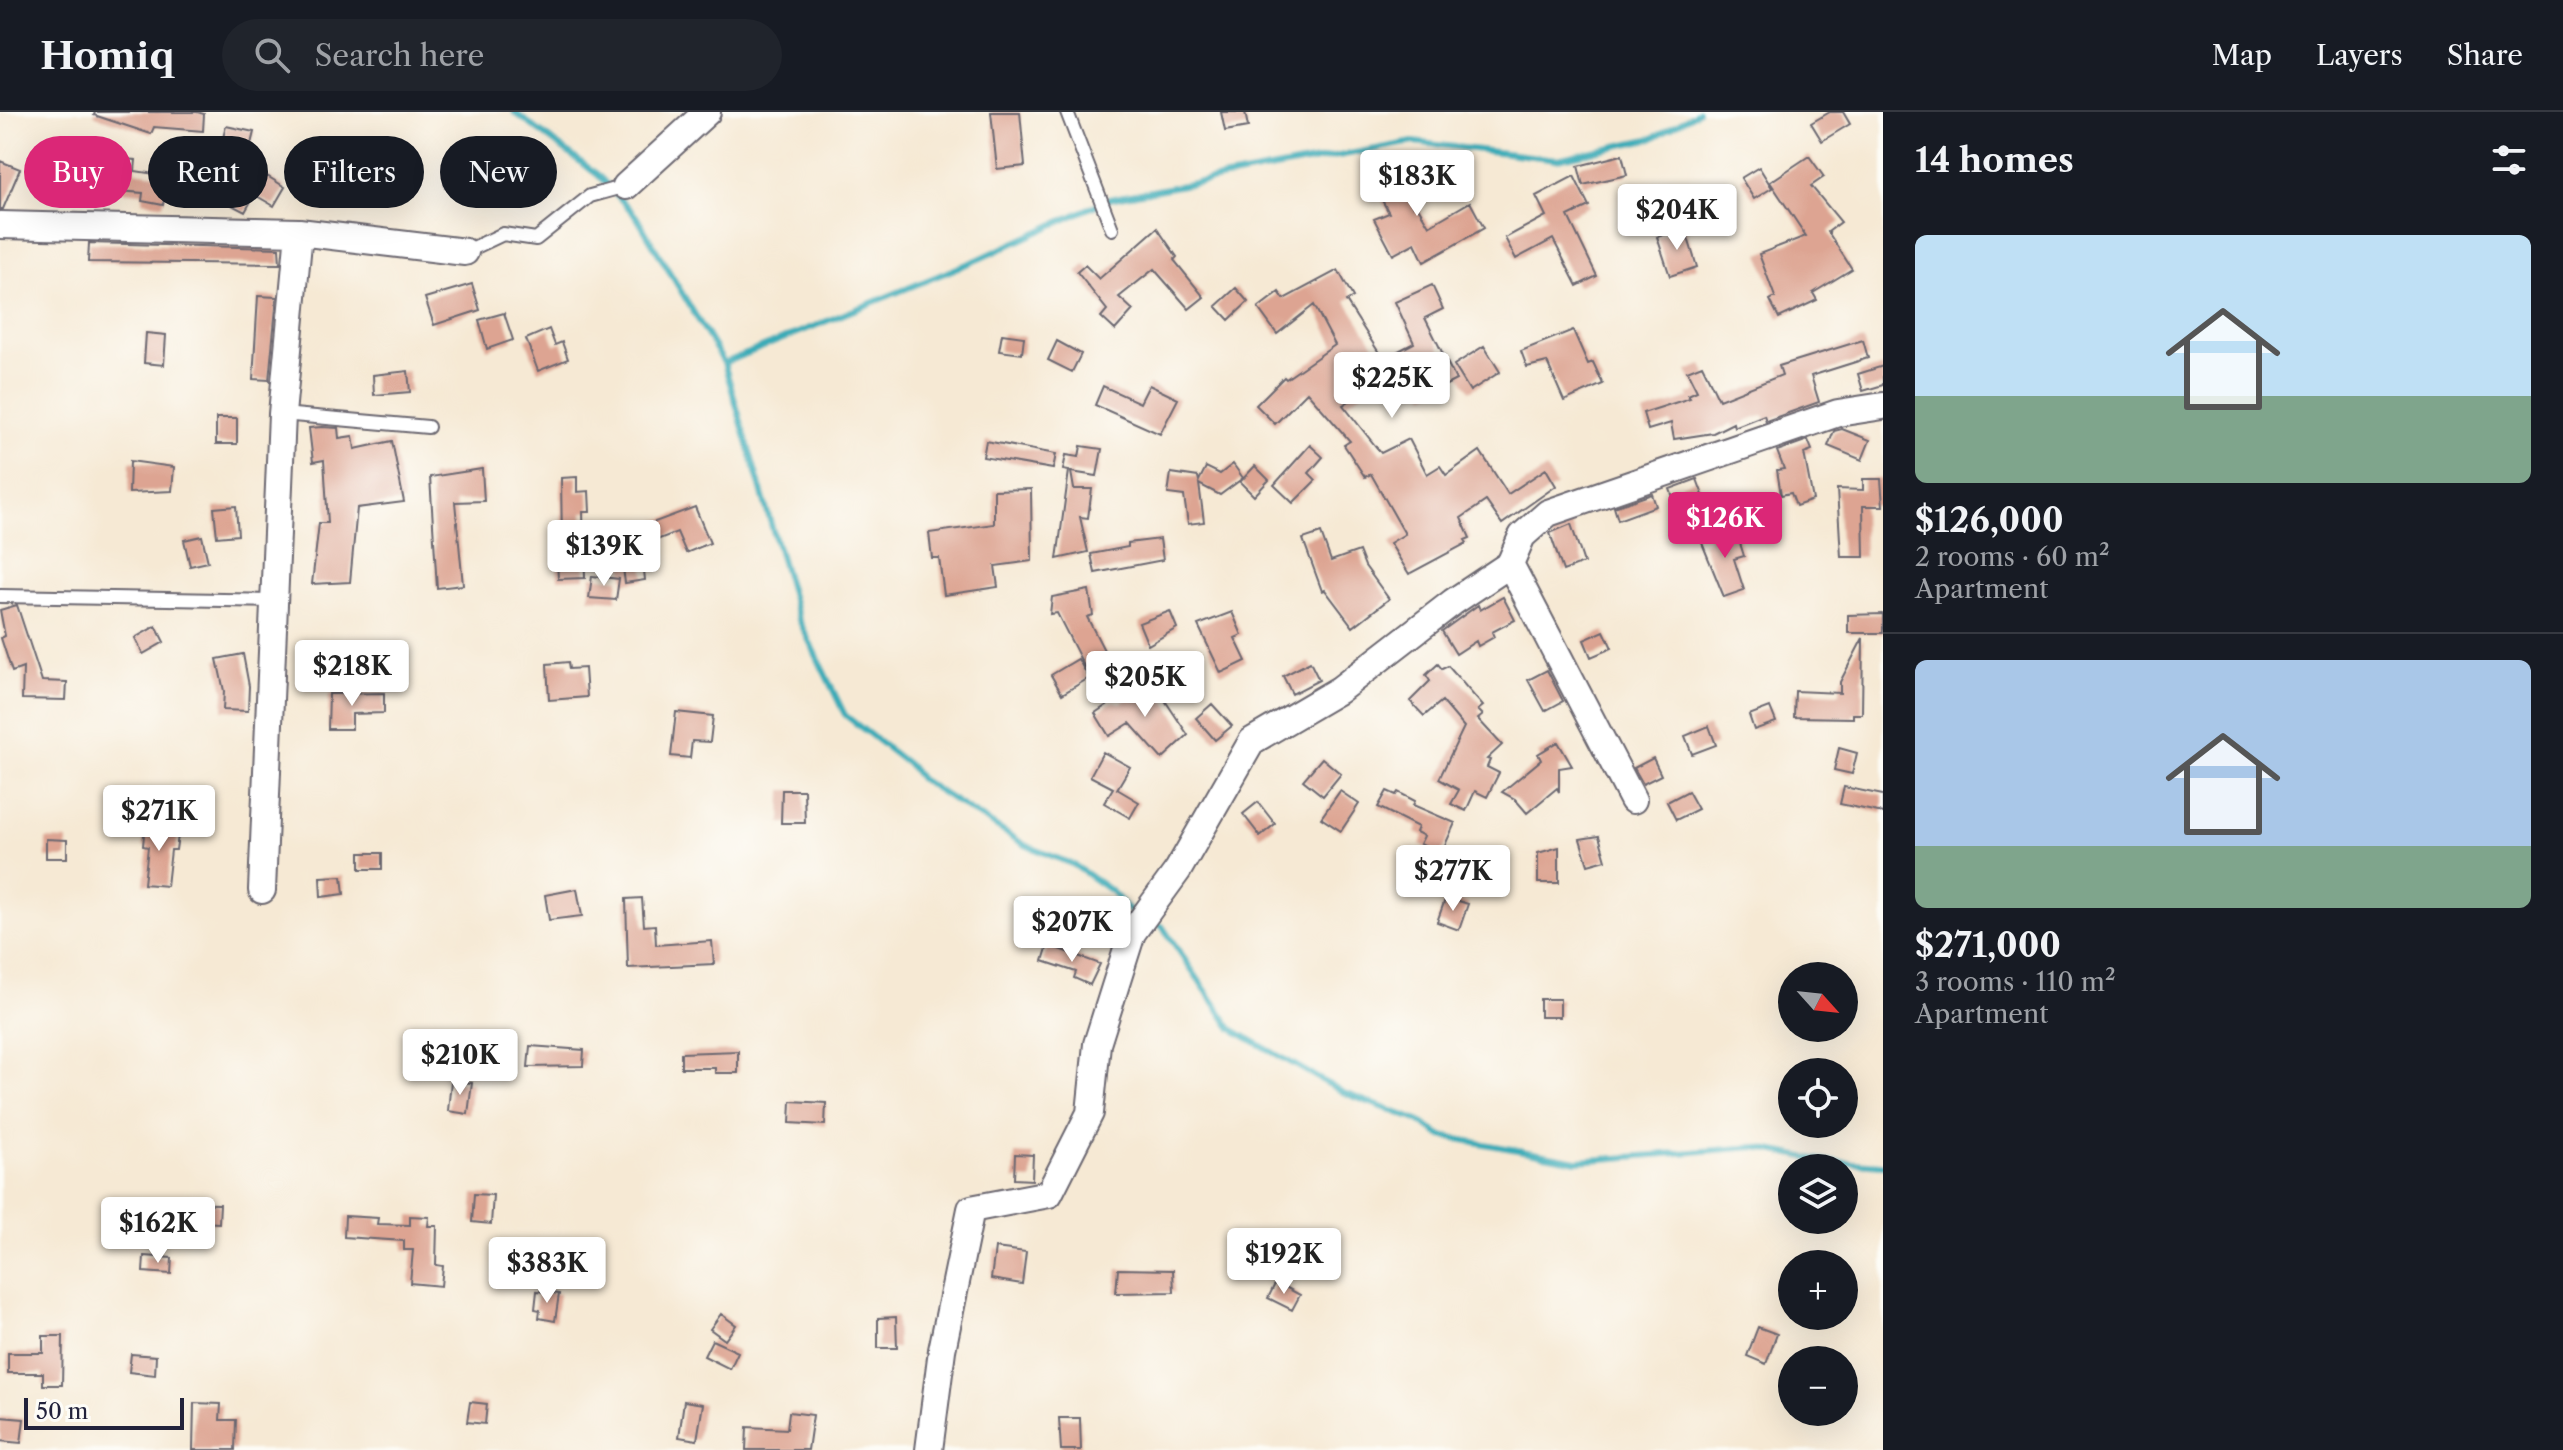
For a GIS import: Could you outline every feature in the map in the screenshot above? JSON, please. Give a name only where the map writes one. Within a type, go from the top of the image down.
[{"type":"street","points":[[626,186],[707,112]]},
{"type":"street","points":[[0,225],[299,232],[465,252]]},
{"type":"street","points":[[262,890],[282,414],[299,232]]},
{"type":"street","points":[[929,1450],[942,1350],[971,1209],[1049,1194],[1090,1113],[1097,1044],[1132,933],[1178,870],[1252,741],[1339,690],[1418,627],[1510,564],[1522,536],[1548,513],[1838,413],[1883,406]]},
{"type":"street","points":[[1510,564],[1633,800]]},
{"type":"lane","points":[[1067,112],[1112,229]]},
{"type":"lane","points":[[465,252],[503,234],[536,239],[590,196],[626,186]]},
{"type":"lane","points":[[282,414],[428,427]]},
{"type":"lane","points":[[0,596],[274,601]]},
{"type":"building","points":[[95,112],[197,112],[204,114],[203,131],[154,127],[151,134],[94,115]]},
{"type":"building","points":[[991,112],[1020,112],[1025,166],[997,169]]},
{"type":"building","points":[[1221,112],[1245,112],[1248,127],[1225,131]]},
{"type":"building","points":[[1830,112],[1843,112],[1850,124],[1822,141],[1811,123]]},
{"type":"building","points":[[226,126],[254,132],[253,136],[224,136]]},
{"type":"building","points":[[1622,155],[1627,175],[1583,185],[1578,166]]},
{"type":"building","points":[[1809,156],[1824,177],[1811,186],[1841,222],[1828,232],[1852,269],[1813,293],[1817,300],[1779,318],[1770,300],[1775,297],[1759,254],[1806,236],[1770,182]]},
{"type":"building","points":[[1386,157],[1413,206],[1416,204],[1429,226],[1470,202],[1484,228],[1424,262],[1415,243],[1393,255],[1374,219],[1389,213],[1365,169]]},
{"type":"building","points":[[132,160],[136,160],[135,171],[148,173],[148,202],[142,201],[143,193],[132,192]]},
{"type":"building","points":[[0,161],[20,169],[3,209],[0,209]]},
{"type":"building","points":[[1759,167],[1772,188],[1754,199],[1741,178]]},
{"type":"building","points":[[1574,176],[1589,206],[1568,216],[1597,276],[1577,286],[1553,239],[1516,259],[1505,238],[1546,216],[1536,196]]},
{"type":"building","points":[[268,177],[284,186],[274,206],[268,203]]},
{"type":"building","points":[[1157,228],[1177,257],[1174,260],[1204,297],[1189,309],[1154,269],[1119,297],[1133,310],[1115,330],[1101,317],[1107,310],[1077,272],[1085,265],[1099,279]]},
{"type":"building","points":[[1685,228],[1697,267],[1670,276],[1657,237]]},
{"type":"building","points":[[89,243],[279,248],[280,264],[88,262]]},
{"type":"building","points":[[1338,270],[1353,297],[1346,301],[1383,359],[1414,343],[1395,302],[1432,285],[1443,309],[1425,318],[1456,380],[1425,396],[1409,363],[1343,405],[1381,453],[1409,439],[1427,474],[1440,466],[1446,475],[1480,451],[1508,494],[1546,469],[1556,486],[1502,524],[1486,501],[1461,518],[1470,538],[1465,540],[1467,543],[1409,574],[1390,543],[1405,534],[1371,474],[1365,477],[1344,445],[1350,441],[1307,392],[1275,424],[1256,405],[1284,377],[1286,379],[1335,345],[1314,305],[1277,334],[1258,308],[1279,292],[1284,299]]},
{"type":"building","points":[[472,284],[480,310],[434,325],[425,298]]},
{"type":"building","points":[[1236,288],[1248,302],[1229,320],[1216,306]]},
{"type":"building","points":[[258,296],[277,297],[269,380],[253,379]]},
{"type":"building","points":[[504,313],[513,340],[487,349],[479,320]]},
{"type":"building","points":[[549,329],[555,345],[562,342],[568,359],[538,371],[526,339]]},
{"type":"building","points":[[1573,330],[1588,364],[1593,362],[1603,384],[1564,401],[1547,362],[1527,367],[1521,351]]},
{"type":"building","points":[[146,333],[166,335],[164,365],[144,363]]},
{"type":"building","points":[[1002,334],[1024,337],[1022,354],[999,351]]},
{"type":"building","points":[[1863,340],[1868,358],[1811,376],[1819,402],[1766,421],[1764,415],[1734,427],[1733,423],[1713,433],[1674,439],[1671,423],[1648,430],[1643,413],[1690,398],[1688,395],[1697,391],[1687,371],[1702,365],[1719,400],[1782,375],[1779,366]]},
{"type":"building","points":[[1057,341],[1081,354],[1072,372],[1048,360]]},
{"type":"building","points":[[1484,346],[1500,372],[1470,391],[1454,365]]},
{"type":"building","points":[[1883,366],[1883,385],[1863,391],[1858,374]]},
{"type":"building","points":[[408,371],[410,392],[374,395],[373,375]]},
{"type":"building","points":[[1149,385],[1178,399],[1160,434],[1095,405],[1103,386],[1140,403]]},
{"type":"building","points":[[216,418],[237,418],[237,444],[216,444]]},
{"type":"building","points":[[309,428],[338,428],[339,438],[353,436],[355,449],[392,441],[404,502],[357,508],[350,582],[312,584],[319,523],[328,523],[324,460],[313,462]]},
{"type":"building","points":[[1842,429],[1870,440],[1862,460],[1828,446],[1834,431]]},
{"type":"building","points":[[1808,440],[1812,450],[1804,453],[1813,500],[1796,506],[1791,493],[1781,495],[1777,470],[1784,469],[1777,451]]},
{"type":"building","points":[[986,441],[1056,454],[1053,469],[983,457]]},
{"type":"building","points":[[1310,445],[1323,457],[1309,473],[1316,480],[1293,503],[1274,485]]},
{"type":"building","points":[[1081,446],[1102,449],[1097,476],[1071,472],[1074,489],[1092,489],[1088,518],[1080,517],[1088,552],[1057,559],[1069,471],[1063,470],[1066,455],[1079,457]]},
{"type":"building","points":[[130,461],[174,467],[172,491],[129,493]]},
{"type":"building","points":[[1233,464],[1243,478],[1220,495],[1199,484],[1204,522],[1188,524],[1184,496],[1168,494],[1171,473],[1198,477],[1199,481],[1206,467],[1220,474]]},
{"type":"building","points":[[1255,466],[1269,480],[1254,496],[1240,482]]},
{"type":"building","points":[[482,469],[484,501],[455,502],[463,585],[437,588],[430,477]]},
{"type":"building","points":[[577,477],[577,492],[589,491],[590,512],[583,512],[585,578],[558,579],[556,541],[562,540],[561,478]]},
{"type":"building","points":[[1697,479],[1704,498],[1677,508],[1670,489]]},
{"type":"building","points":[[1863,479],[1881,479],[1883,506],[1863,506],[1864,557],[1841,557],[1837,489],[1863,490]]},
{"type":"building","points":[[1031,489],[1032,561],[995,566],[998,587],[944,595],[939,558],[932,558],[929,533],[994,524],[994,490]]},
{"type":"building","points":[[1652,494],[1656,506],[1618,520],[1614,507]]},
{"type":"building","points":[[236,506],[238,535],[217,537],[214,508]]},
{"type":"building","points":[[695,507],[710,543],[686,553],[677,532],[634,549],[628,532]]},
{"type":"building","points":[[1571,524],[1584,563],[1563,571],[1550,533]]},
{"type":"building","points":[[1735,527],[1744,556],[1734,559],[1744,590],[1724,597],[1702,543],[1709,540],[1708,536]]},
{"type":"building","points":[[1321,533],[1331,561],[1359,551],[1365,566],[1389,599],[1353,627],[1325,590],[1322,591],[1303,539]]},
{"type":"building","points":[[202,536],[208,562],[190,566],[184,540]]},
{"type":"building","points":[[1160,539],[1163,560],[1095,573],[1091,554],[1128,547],[1128,543]]},
{"type":"building","points":[[642,551],[645,580],[625,583],[621,553]]},
{"type":"building","points":[[592,576],[619,579],[616,600],[589,598]]},
{"type":"building","points":[[1089,590],[1093,615],[1087,617],[1107,656],[1085,668],[1057,613],[1050,614],[1052,597]]},
{"type":"building","points":[[1503,597],[1515,620],[1492,632],[1494,637],[1478,646],[1476,641],[1456,654],[1442,631],[1478,605],[1480,610]]},
{"type":"building","points":[[17,605],[42,681],[67,682],[66,700],[22,699],[23,668],[12,672],[1,638],[5,636],[0,610]]},
{"type":"building","points":[[1170,611],[1177,628],[1148,645],[1139,623]]},
{"type":"building","points":[[1232,612],[1242,635],[1235,638],[1246,661],[1221,673],[1198,625]]},
{"type":"building","points":[[1883,614],[1883,633],[1848,633],[1848,615]]},
{"type":"building","points":[[156,626],[164,642],[143,654],[135,638]]},
{"type":"building","points":[[1604,631],[1612,648],[1591,657],[1584,640]]},
{"type":"building","points":[[1863,638],[1862,714],[1853,714],[1853,718],[1794,717],[1795,691],[1840,693],[1840,682]]},
{"type":"building","points":[[243,654],[249,686],[248,711],[223,710],[224,691],[217,659]]},
{"type":"building","points":[[1078,659],[1089,678],[1062,694],[1051,675]]},
{"type":"building","points":[[568,662],[569,669],[585,668],[587,697],[549,700],[547,664]]},
{"type":"building","points":[[1310,662],[1319,680],[1292,694],[1283,676]]},
{"type":"building","points":[[1438,664],[1442,669],[1448,666],[1483,706],[1478,710],[1483,715],[1478,719],[1502,745],[1487,759],[1490,760],[1487,767],[1499,773],[1487,797],[1475,791],[1466,811],[1451,804],[1459,790],[1439,779],[1464,727],[1442,701],[1424,716],[1410,701],[1430,681],[1426,675]]},
{"type":"building","points":[[1547,670],[1563,701],[1545,711],[1528,680]]},
{"type":"building","points":[[1152,681],[1188,735],[1162,759],[1130,723],[1109,736],[1095,713],[1113,701],[1121,703]]},
{"type":"building","points":[[384,693],[384,713],[352,714],[352,729],[328,729],[329,694]]},
{"type":"building","points":[[1212,704],[1232,726],[1215,740],[1196,718]]},
{"type":"building","points":[[1770,707],[1776,722],[1754,730],[1749,715]]},
{"type":"building","points":[[676,712],[713,716],[710,742],[692,741],[690,758],[671,756]]},
{"type":"building","points":[[1709,726],[1716,745],[1692,754],[1685,736]]},
{"type":"building","points":[[1558,742],[1572,766],[1559,768],[1559,792],[1557,788],[1527,813],[1515,799],[1502,792],[1541,760],[1538,754]]},
{"type":"building","points":[[1839,748],[1857,753],[1852,774],[1834,770]]},
{"type":"building","points":[[1103,752],[1130,767],[1117,789],[1139,802],[1130,818],[1104,803],[1113,788],[1090,776]]},
{"type":"building","points":[[1322,758],[1341,774],[1323,796],[1303,780]]},
{"type":"building","points":[[1653,758],[1661,775],[1643,784],[1634,768]]},
{"type":"building","points":[[1844,787],[1883,795],[1883,813],[1840,804]]},
{"type":"building","points":[[782,790],[804,790],[805,823],[781,823]]},
{"type":"building","points":[[1340,791],[1359,804],[1341,831],[1321,818]]},
{"type":"building","points":[[1387,791],[1396,795],[1398,792],[1415,801],[1413,805],[1455,823],[1441,854],[1420,844],[1424,836],[1416,832],[1418,827],[1378,807]]},
{"type":"building","points":[[1688,791],[1698,809],[1676,820],[1667,802]]},
{"type":"building","points":[[1258,802],[1275,824],[1260,836],[1243,814]]},
{"type":"building","points":[[145,824],[179,828],[176,850],[171,850],[167,886],[144,884],[148,847],[143,846]]},
{"type":"building","points":[[1599,836],[1606,860],[1588,865],[1580,839]]},
{"type":"building","points":[[46,839],[67,840],[67,858],[46,858]]},
{"type":"building","points":[[1559,847],[1559,883],[1538,883],[1538,853]]},
{"type":"building","points":[[360,853],[382,853],[382,869],[360,869]]},
{"type":"building","points":[[342,876],[344,894],[321,897],[320,877]]},
{"type":"building","points":[[577,889],[582,916],[549,920],[545,895]]},
{"type":"building","points":[[1446,897],[1468,904],[1459,930],[1437,922]]},
{"type":"building","points":[[642,898],[644,926],[655,925],[656,945],[712,941],[714,964],[628,968],[626,899]]},
{"type":"building","points":[[1048,945],[1100,964],[1090,985],[1074,978],[1076,972],[1043,961]]},
{"type":"building","points":[[1540,999],[1560,999],[1560,1017],[1540,1017]]},
{"type":"building","points":[[530,1046],[584,1050],[583,1066],[528,1067]]},
{"type":"building","points":[[738,1051],[738,1073],[715,1073],[715,1068],[681,1068],[681,1053]]},
{"type":"building","points":[[451,1081],[472,1083],[468,1114],[448,1111]]},
{"type":"building","points":[[791,1101],[826,1103],[825,1125],[790,1123]]},
{"type":"building","points":[[1015,1154],[1033,1155],[1032,1180],[1014,1179]]},
{"type":"building","points":[[474,1194],[493,1195],[491,1224],[472,1222]]},
{"type":"building","points":[[167,1203],[220,1204],[219,1223],[166,1220]]},
{"type":"building","points":[[345,1216],[378,1218],[377,1224],[410,1225],[410,1216],[429,1217],[428,1226],[437,1226],[436,1265],[443,1266],[441,1286],[410,1283],[413,1250],[404,1250],[404,1241],[344,1237]]},
{"type":"building","points":[[995,1248],[1026,1252],[1022,1284],[991,1279]]},
{"type":"building","points":[[567,1249],[592,1258],[587,1271],[561,1265]]},
{"type":"building","points":[[144,1256],[172,1258],[171,1274],[143,1272]]},
{"type":"building","points":[[1118,1269],[1173,1270],[1174,1292],[1116,1293]]},
{"type":"building","points":[[1276,1282],[1300,1295],[1292,1310],[1268,1298]]},
{"type":"building","points":[[537,1291],[559,1294],[555,1321],[539,1318],[540,1310],[535,1309]]},
{"type":"building","points":[[721,1314],[736,1325],[725,1340],[710,1329]]},
{"type":"building","points":[[896,1317],[897,1348],[878,1348],[878,1318]]},
{"type":"building","points":[[1758,1327],[1777,1334],[1766,1364],[1747,1356]]},
{"type":"building","points":[[43,1336],[63,1336],[62,1385],[43,1385],[43,1373],[8,1373],[8,1353],[43,1353]]},
{"type":"building","points":[[712,1340],[738,1352],[730,1369],[704,1356]]},
{"type":"building","points":[[131,1354],[156,1356],[155,1375],[129,1372]]},
{"type":"building","points":[[684,1401],[703,1404],[697,1440],[679,1437]]},
{"type":"building","points":[[470,1402],[487,1404],[485,1424],[467,1422]]},
{"type":"building","points":[[194,1403],[221,1404],[220,1420],[236,1420],[235,1450],[193,1450]]},
{"type":"building","points":[[789,1412],[813,1415],[808,1450],[746,1450],[747,1427],[787,1429]]},
{"type":"building","points":[[0,1417],[24,1419],[21,1443],[0,1441]]},
{"type":"building","points":[[1059,1418],[1080,1418],[1081,1450],[1061,1450]]},
{"type":"waterway","points":[[514,112],[598,175],[636,216],[724,363],[799,620],[845,715],[911,767],[920,779],[1025,845],[1074,865],[1111,891],[1137,918]]},
{"type":"waterway","points":[[724,363],[979,259],[1109,199],[1413,142],[1557,159],[1653,138],[1698,112]]},
{"type":"waterway","points":[[1147,921],[1162,926],[1232,1029],[1344,1093],[1419,1121],[1441,1136],[1577,1161],[1755,1147],[1825,1161],[1883,1165]]}]
